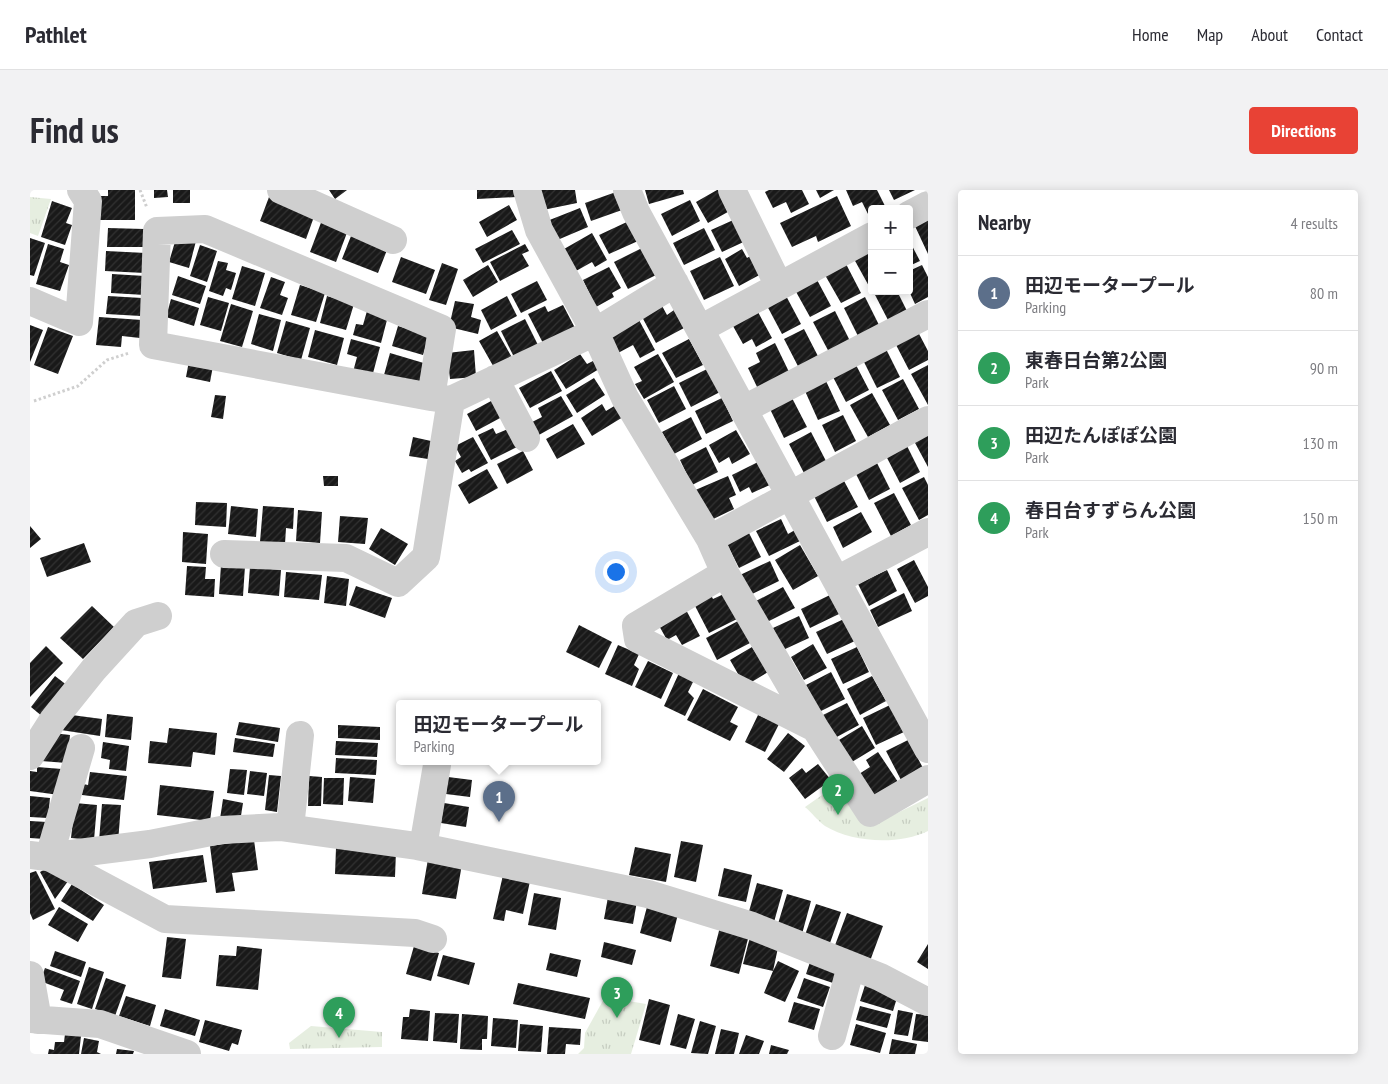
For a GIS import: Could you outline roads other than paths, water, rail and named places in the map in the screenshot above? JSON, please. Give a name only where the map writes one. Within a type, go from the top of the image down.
[{"type":"street","points":[[30,301],[79,322],[88,201],[81,190]]},
{"type":"street","points":[[281,190],[394,240]]},
{"type":"street","points":[[527,190],[539,230],[595,332],[625,398],[710,539],[725,573],[815,728],[870,813],[928,779]]},
{"type":"street","points":[[627,190],[675,283],[928,749]]},
{"type":"street","points":[[738,192],[779,286]]},
{"type":"street","points":[[913,213],[928,205]]},
{"type":"street","points":[[224,554],[346,558],[398,583],[426,557],[441,398],[442,329],[205,229],[157,231],[153,345],[441,398],[495,380],[595,332],[675,283]]},
{"type":"street","points":[[700,329],[868,238]]},
{"type":"street","points":[[744,409],[928,314]]},
{"type":"street","points":[[495,380],[526,438]]},
{"type":"street","points":[[710,539],[928,420]]},
{"type":"street","points":[[836,580],[928,532]]},
{"type":"street","points":[[725,573],[636,626],[638,639],[815,728]]},
{"type":"street","points":[[30,756],[53,720],[94,669],[136,623],[158,616]]},
{"type":"street","points":[[290,828],[300,735]]},
{"type":"street","points":[[40,856],[81,748]]},
{"type":"street","points":[[423,847],[436,765]]},
{"type":"street","points":[[40,856],[150,844],[221,830],[290,828],[423,847],[648,894],[752,926],[880,977],[928,1002]]},
{"type":"street","points":[[40,856],[165,919],[415,933],[433,939]]},
{"type":"street","points":[[832,1036],[851,966]]},
{"type":"street","points":[[30,975],[34,1020],[100,1024],[187,1054]]},
{"type":"place","name":"東春日台第2公園","points":[[838,815]]},
{"type":"place","name":"田辺モータープール","points":[[499,822]]},
{"type":"place","name":"田辺たんぽぽ公園","points":[[617,1018]]},
{"type":"place","name":"春日台すずらん公園","points":[[339,1038]]}]
